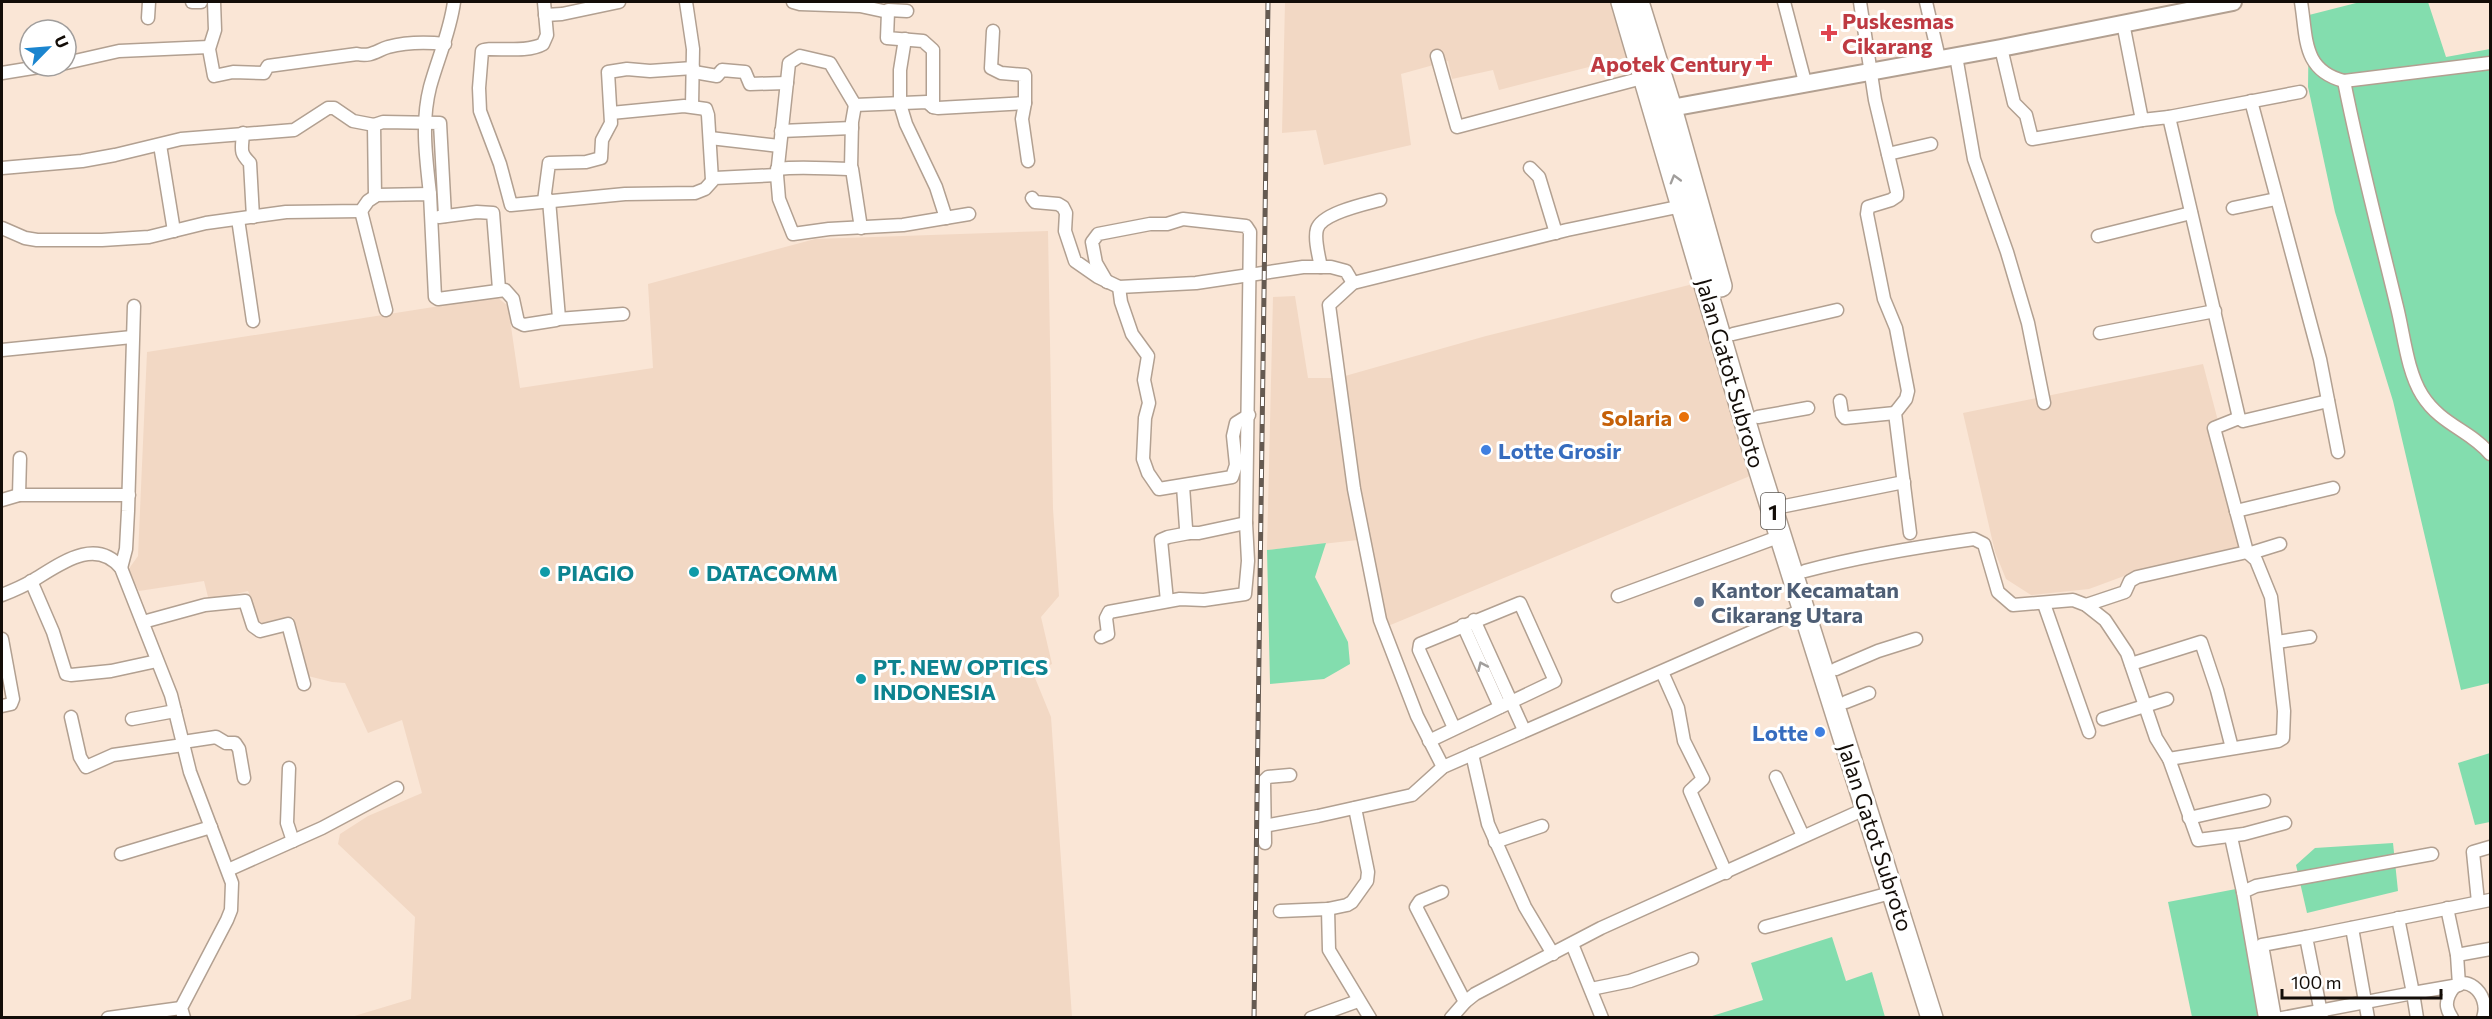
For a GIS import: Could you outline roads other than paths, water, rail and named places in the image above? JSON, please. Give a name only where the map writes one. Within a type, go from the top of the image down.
[{"type":"highway","name":"Jalan Gatot Subroto","points":[[1622,2],[1781,536],[1932,1017]]},
{"type":"highway","name":"Jalan Gatot Subroto","points":[[1638,2],[1671,108],[1734,334],[1805,572],[1947,1017]]},
{"type":"main road","points":[[1671,108],[2001,48],[2123,23],[2196,5],[2233,2]]},
{"type":"street","points":[[148,18],[149,2]]},
{"type":"street","points":[[192,2],[201,2]]},
{"type":"street","points":[[214,2],[215,30],[209,47],[214,76],[233,72],[265,73],[268,66],[357,54],[368,56],[390,47],[422,42],[445,44]]},
{"type":"street","points":[[454,2],[445,44],[430,88],[424,122],[436,298],[499,289],[510,292],[519,324],[524,325],[622,314]]},
{"type":"street","points":[[544,2],[547,38],[541,46],[508,51],[482,49],[480,111],[500,164],[511,205],[632,194],[695,194],[705,189],[712,180],[707,110],[692,106],[611,112]]},
{"type":"street","points":[[545,15],[562,14],[619,2]]},
{"type":"street","points":[[686,2],[693,40],[692,106]]},
{"type":"street","points":[[793,2],[860,6],[888,12],[888,10],[907,11]]},
{"type":"street","points":[[1785,2],[1805,82]]},
{"type":"street","points":[[1860,2],[1875,100],[1896,196],[1866,209],[1884,299],[1896,328],[1908,391],[1906,399],[1895,413],[1910,533]]},
{"type":"street","points":[[1926,2],[1948,57],[1974,159],[2007,252],[2028,323],[2044,403]]},
{"type":"street","points":[[2301,2],[2313,61],[2319,70],[2329,77],[2344,81],[2490,63]]},
{"type":"street","points":[[888,12],[887,38],[923,41],[933,50],[933,107]]},
{"type":"street","points":[[2123,23],[2142,120]]},
{"type":"street","points":[[993,31],[991,68],[1001,73],[1024,74],[1023,124],[1028,161]]},
{"type":"street","points":[[905,39],[900,70],[900,104],[906,124],[936,187],[946,218]]},
{"type":"street","points":[[78,60],[119,51],[209,47]]},
{"type":"street","points":[[2001,48],[2014,103],[2026,115],[2032,139],[2169,117],[2300,92]]},
{"type":"street","points":[[1437,56],[1457,127],[1646,77]]},
{"type":"street","points":[[861,228],[851,168],[855,105],[832,66],[826,62],[805,57],[793,59],[787,69],[777,172],[779,199],[793,234],[903,225],[969,214]]},
{"type":"street","points":[[2,73],[18,70]]},
{"type":"street","points":[[558,320],[559,308],[547,201],[549,163],[586,162],[601,158],[601,143],[611,127],[608,81],[610,71],[693,70],[717,76],[722,70],[742,70],[750,84],[787,83]]},
{"type":"street","points":[[2344,81],[2411,365],[2421,392],[2446,422],[2482,444],[2490,454]]},
{"type":"street","points":[[2251,101],[2320,359],[2338,452]]},
{"type":"street","points":[[855,105],[927,102],[933,107],[1025,103]]},
{"type":"street","points":[[2,168],[82,161],[181,139],[297,129],[328,108],[334,108],[348,119],[374,125],[380,122],[440,123],[445,216]]},
{"type":"street","points":[[2169,117],[2239,418],[2243,421],[2328,401]]},
{"type":"street","points":[[2,228],[25,238],[53,241],[149,237],[206,223],[253,216],[305,211],[361,212],[375,196],[374,125]]},
{"type":"street","points":[[781,131],[852,128]]},
{"type":"street","points":[[243,133],[242,154],[243,158],[250,163],[253,216]]},
{"type":"street","points":[[710,138],[779,146]]},
{"type":"street","points":[[1888,154],[1931,144]]},
{"type":"street","points":[[160,145],[174,231]]},
{"type":"street","points":[[712,180],[777,172],[803,166],[837,170],[851,168]]},
{"type":"street","points":[[1530,168],[1539,177],[1556,233]]},
{"type":"street","points":[[375,196],[430,194]]},
{"type":"street","points":[[1032,198],[1035,202],[1058,204],[1063,207],[1066,213],[1065,231],[1076,261],[1113,284],[1196,283],[1251,273],[1321,267],[1346,271],[1353,283]]},
{"type":"street","points":[[2234,208],[2276,199]]},
{"type":"street","points":[[1321,267],[1316,231],[1319,225],[1341,212],[1380,200]]},
{"type":"street","points":[[1443,767],[1429,741],[1383,630],[1354,489],[1328,309],[1335,298],[1348,290],[1353,283],[1556,233],[1682,206]]},
{"type":"street","points":[[361,212],[386,310]]},
{"type":"street","points":[[430,218],[477,212],[493,213],[499,289]]},
{"type":"street","points":[[2098,236],[2191,213]]},
{"type":"street","points":[[238,219],[253,321]]},
{"type":"street","points":[[1101,638],[1108,634],[1107,613],[1167,601],[1204,600],[1245,594],[1248,561],[1246,523],[1249,415],[1251,235],[1249,228],[1217,221],[1183,219],[1167,224],[1110,230],[1095,236],[1092,251],[1113,284],[1132,334],[1148,356],[1144,380],[1149,403],[1142,442],[1144,465],[1159,489],[1232,477],[1236,465],[1233,433],[1236,423],[1249,415]]},
{"type":"street","points":[[121,568],[126,549],[129,495],[134,306]]},
{"type":"street","points":[[1734,334],[1837,310]]},
{"type":"street","points":[[2100,333],[2215,311]]},
{"type":"street","points":[[2,350],[132,337]]},
{"type":"street","points":[[1840,401],[1845,418],[1895,413]]},
{"type":"street","points":[[1758,417],[1808,408]]},
{"type":"street","points":[[2169,759],[2278,741],[2283,738],[2284,711],[2271,597],[2262,572],[2249,553],[2214,431],[2216,426],[2239,418]]},
{"type":"street","points":[[19,495],[20,458]]},
{"type":"street","points":[[1785,506],[1904,482]]},
{"type":"street","points":[[1183,486],[1186,528],[1189,533]]},
{"type":"street","points":[[2236,511],[2333,488]]},
{"type":"street","points":[[2,500],[19,495],[129,495]]},
{"type":"street","points":[[1167,601],[1161,540],[1246,523]]},
{"type":"street","points":[[1618,596],[1781,536]]},
{"type":"street","points":[[1805,572],[1859,557],[1974,539],[1984,544],[1994,582],[2004,599],[2013,605],[2073,600],[2086,605],[2105,620],[2127,653],[2156,738],[2169,759],[2198,840],[2231,837],[2285,823]]},
{"type":"street","points":[[2086,605],[2125,592],[2130,581],[2137,577],[2280,544]]},
{"type":"street","points":[[2,595],[31,582],[67,560],[88,553],[107,556],[121,568],[175,711],[190,772],[232,883],[231,910],[221,934],[200,968],[182,1013],[108,1017]]},
{"type":"street","points":[[31,582],[52,632],[66,674],[111,671],[157,661]]},
{"type":"street","points":[[142,622],[205,606],[245,601],[253,626],[260,631],[288,624],[304,684]]},
{"type":"street","points":[[1429,741],[1555,680],[1520,603],[1469,622],[1420,644],[1418,647],[1454,728]]},
{"type":"street","points":[[2044,604],[2090,732]]},
{"type":"street","points":[[1264,825],[1412,795],[1443,767],[1804,609]]},
{"type":"street","points":[[1469,622],[1505,704],[1524,730]]},
{"type":"street","points":[[2277,642],[2310,637]]},
{"type":"street","points":[[2,639],[13,699],[11,705],[2,706]]},
{"type":"street","points":[[1836,669],[1878,651],[1916,639]]},
{"type":"street","points":[[2130,664],[2190,644],[2198,642],[2204,644],[2232,748]]},
{"type":"street","points":[[1662,672],[1678,708],[1684,741],[1703,779],[1690,791],[1726,873]]},
{"type":"street","points":[[1846,702],[1869,693]]},
{"type":"street","points":[[2103,719],[2167,699]]},
{"type":"street","points":[[132,719],[175,711]]},
{"type":"street","points":[[71,717],[82,764],[86,767],[113,755],[216,737],[226,743],[235,743],[239,749],[244,778]]},
{"type":"street","points":[[1472,754],[1485,817],[1495,842],[1525,907],[1553,954]]},
{"type":"street","points":[[289,768],[287,823],[293,841]]},
{"type":"street","points":[[1265,843],[1264,781],[1268,777],[1290,775]]},
{"type":"street","points":[[1776,777],[1803,836]]},
{"type":"street","points":[[228,870],[322,828],[397,788]]},
{"type":"street","points":[[2189,818],[2264,801]]},
{"type":"street","points":[[1280,911],[1328,909],[1350,904],[1368,876],[1355,808]]},
{"type":"street","points":[[1454,1016],[1465,1002],[1572,944],[1867,808]]},
{"type":"street","points":[[1495,842],[1542,826]]},
{"type":"street","points":[[121,854],[211,827]]},
{"type":"street","points":[[2231,837],[2265,1017]]},
{"type":"street","points":[[2275,1017],[2262,945],[2484,901],[2473,852],[2490,848]]},
{"type":"street","points":[[2243,892],[2256,886],[2432,854]]},
{"type":"street","points":[[1442,892],[1420,901],[1416,907],[1465,1002]]},
{"type":"street","points":[[1765,927],[1894,892]]},
{"type":"street","points":[[2447,908],[2457,955],[2459,985],[2448,998],[2448,1011],[2452,1017]]},
{"type":"street","points":[[1328,909],[1329,950],[1358,1001],[1370,1017]]},
{"type":"street","points":[[2398,918],[2417,1017]]},
{"type":"street","points":[[2352,928],[2368,1017]]},
{"type":"street","points":[[2306,937],[2321,1014]]},
{"type":"street","points":[[1572,944],[1602,1017]]},
{"type":"street","points":[[2457,955],[2490,949]]},
{"type":"street","points":[[1591,989],[1630,981],[1692,959]]},
{"type":"street","points":[[2282,1017],[2321,1014],[2412,993],[2475,984],[2489,999],[2488,1008],[2483,1017]]},
{"type":"street","points":[[1311,1017],[1358,1001]]},
{"type":"railway","points":[[1254,1018],[1268,2]]},
{"type":"place","name":"Puskesmas Cikarang","points":[[1829,33]]},
{"type":"place","name":"Apotek Century","points":[[1764,63]]},
{"type":"place","name":"Solaria","points":[[1684,417]]},
{"type":"place","name":"Lotte Grosir","points":[[1486,450]]},
{"type":"place","name":"PIAGIO","points":[[545,572]]},
{"type":"place","name":"DATACOMM","points":[[694,572]]},
{"type":"place","name":"Kantor Kecamatan Cikarang Utara","points":[[1699,602]]},
{"type":"place","name":"PT. NEW OPTICS INDONESIA","points":[[861,679]]},
{"type":"place","name":"Lotte","points":[[1820,732]]}]
